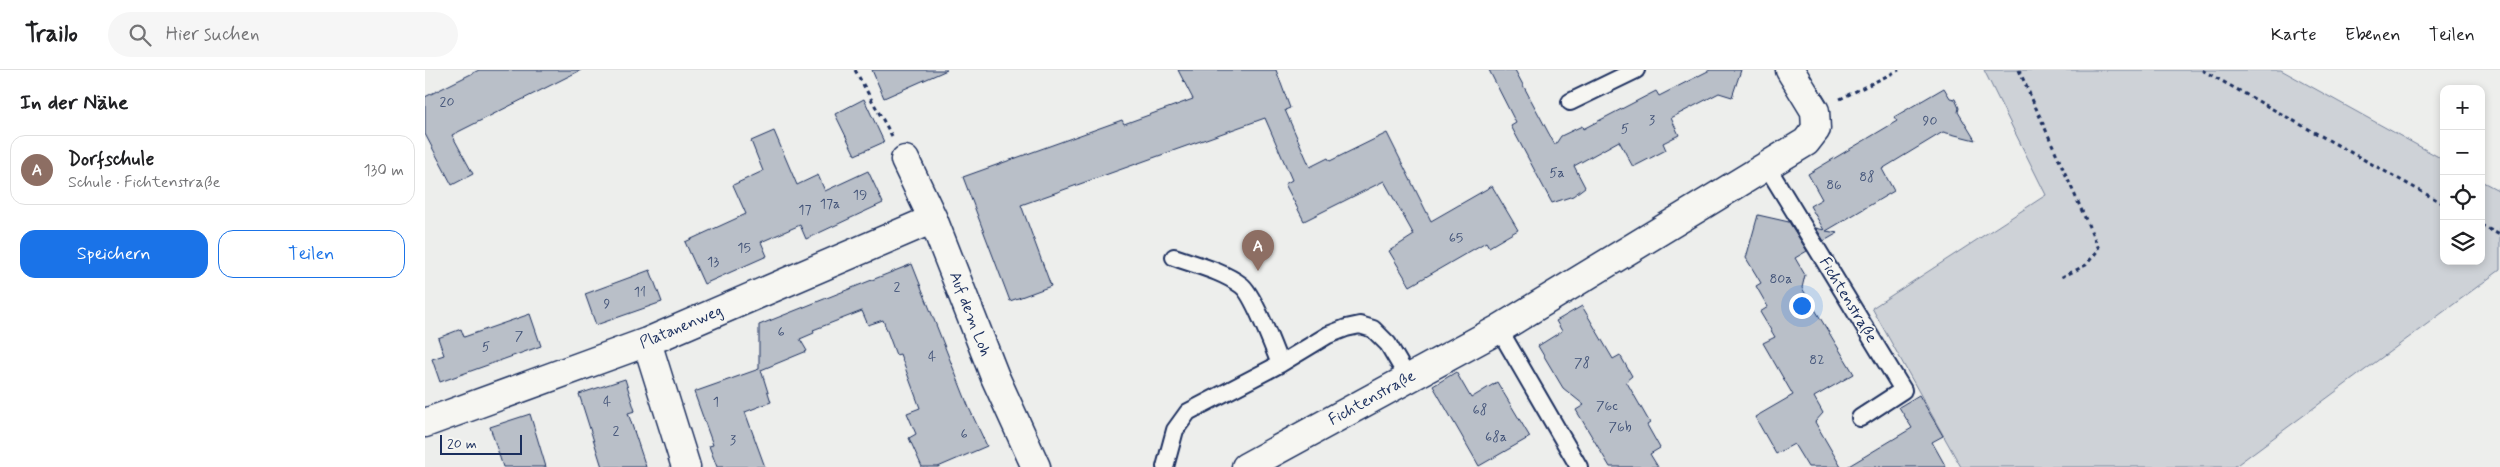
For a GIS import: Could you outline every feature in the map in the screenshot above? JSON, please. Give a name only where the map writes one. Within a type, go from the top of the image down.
[{"type":"street","points":[[1789,70],[1815,111]]},
{"type":"street","name":"Fichtenstraße","points":[[1246,467],[1499,329],[1806,142],[1816,129],[1815,111]]},
{"type":"street","name":"Auf dem Loh","points":[[905,160],[933,219],[995,377],[1036,467]]},
{"type":"street","name":"Platanenweg","points":[[425,423],[647,342],[933,219]]},
{"type":"street","points":[[647,342],[686,467]]},
{"type":"lane","points":[[1570,102],[1636,70]]},
{"type":"lane","name":"Fichtenstraße","points":[[1766,166],[1903,390],[1859,418]]},
{"type":"lane","points":[[1174,256],[1220,273],[1243,286],[1268,331],[1280,364]]},
{"type":"lane","points":[[1165,467],[1175,430],[1188,412],[1280,364],[1328,335],[1360,325],[1373,329],[1388,344],[1408,378]]},
{"type":"lane","points":[[1499,329],[1579,467]]},
{"type":"path","points":[[855,70],[905,160]]},
{"type":"path","points":[[1815,111],[1899,70]]},
{"type":"path","points":[[2019,70],[2099,249],[2086,265],[2057,279]]},
{"type":"path","points":[[2203,70],[2440,202]]},
{"type":"path","points":[[2485,227],[2500,235]]},
{"type":"shaded area","points":[[1984,70],[2281,70],[2440,158],[2440,265],[2485,265],[2485,183],[2500,191],[2500,270],[2234,467],[1961,467],[1872,308],[2046,195]]},
{"type":"building","points":[[479,70],[581,70],[452,135],[473,174],[452,185],[425,134],[425,97]]},
{"type":"building","points":[[872,70],[947,70],[884,98]]},
{"type":"building","points":[[1178,70],[1276,70],[1290,108],[1285,110],[1310,167],[1328,158],[1330,161],[1387,133],[1431,221],[1492,186],[1518,230],[1489,247],[1486,242],[1410,286],[1389,251],[1414,235],[1384,181],[1304,221],[1285,184],[1292,180],[1265,118],[1021,205],[1051,286],[1010,301],[963,177],[1122,120],[1124,124],[1193,99]]},
{"type":"building","points":[[1489,70],[1515,70],[1555,145],[1561,136],[1582,126],[1583,129],[1656,91],[1659,96],[1710,70],[1741,70],[1732,97],[1719,93],[1671,118],[1679,135],[1663,143],[1666,150],[1633,167],[1619,141],[1574,166],[1585,187],[1573,196],[1552,203],[1511,126],[1516,123]]},
{"type":"building","points":[[1944,88],[1950,98],[1955,99],[1959,108],[1958,112],[1975,140],[1943,132],[1882,169],[1894,191],[1826,231],[1838,233],[1824,241],[1816,228],[1824,230],[1810,206],[1822,199],[1808,174],[1897,121],[1894,117]]},
{"type":"building","points":[[864,99],[884,142],[855,155],[835,114]]},
{"type":"building","points":[[774,131],[797,185],[818,175],[825,191],[868,171],[883,203],[806,239],[800,225],[761,242],[767,256],[704,284],[685,242],[746,214],[733,185],[763,171],[751,141]]},
{"type":"building","points":[[1758,215],[1789,222],[1807,251],[1795,258],[1805,275],[1802,288],[1854,374],[1814,397],[1823,413],[1815,422],[1841,467],[1808,467],[1794,444],[1776,454],[1755,417],[1793,395],[1763,343],[1775,337],[1760,312],[1768,307],[1756,286],[1761,283],[1746,258]]},
{"type":"building","points":[[912,264],[969,408],[987,446],[938,467],[922,467],[909,438],[916,434],[907,413],[920,408],[900,354],[896,355],[883,320],[868,325],[862,311],[813,330],[814,333],[800,339],[807,351],[761,370],[771,402],[745,412],[765,467],[717,467],[709,446],[713,445],[694,392],[759,369],[759,325]]},
{"type":"building","points":[[650,270],[662,302],[596,325],[585,294]]},
{"type":"building","points":[[1582,306],[1613,359],[1620,355],[1632,376],[1626,381],[1650,423],[1647,425],[1660,448],[1650,454],[1658,467],[1610,467],[1576,410],[1584,405],[1563,388],[1538,346],[1562,331],[1556,321]]},
{"type":"building","points":[[530,314],[541,346],[440,382],[432,359],[444,355],[438,338],[461,329],[464,337]]},
{"type":"building","points":[[1456,372],[1471,398],[1497,382],[1530,437],[1479,466],[1433,386]]},
{"type":"building","points":[[625,379],[635,411],[628,413],[646,467],[602,467],[579,394]]},
{"type":"building","points":[[1919,395],[1943,436],[1932,442],[1946,467],[1847,467],[1912,428],[1899,407]]},
{"type":"building","points":[[530,414],[546,467],[503,467],[490,427]]},
{"type":"place","name":"Dorfschule","points":[[1258,271]]}]
